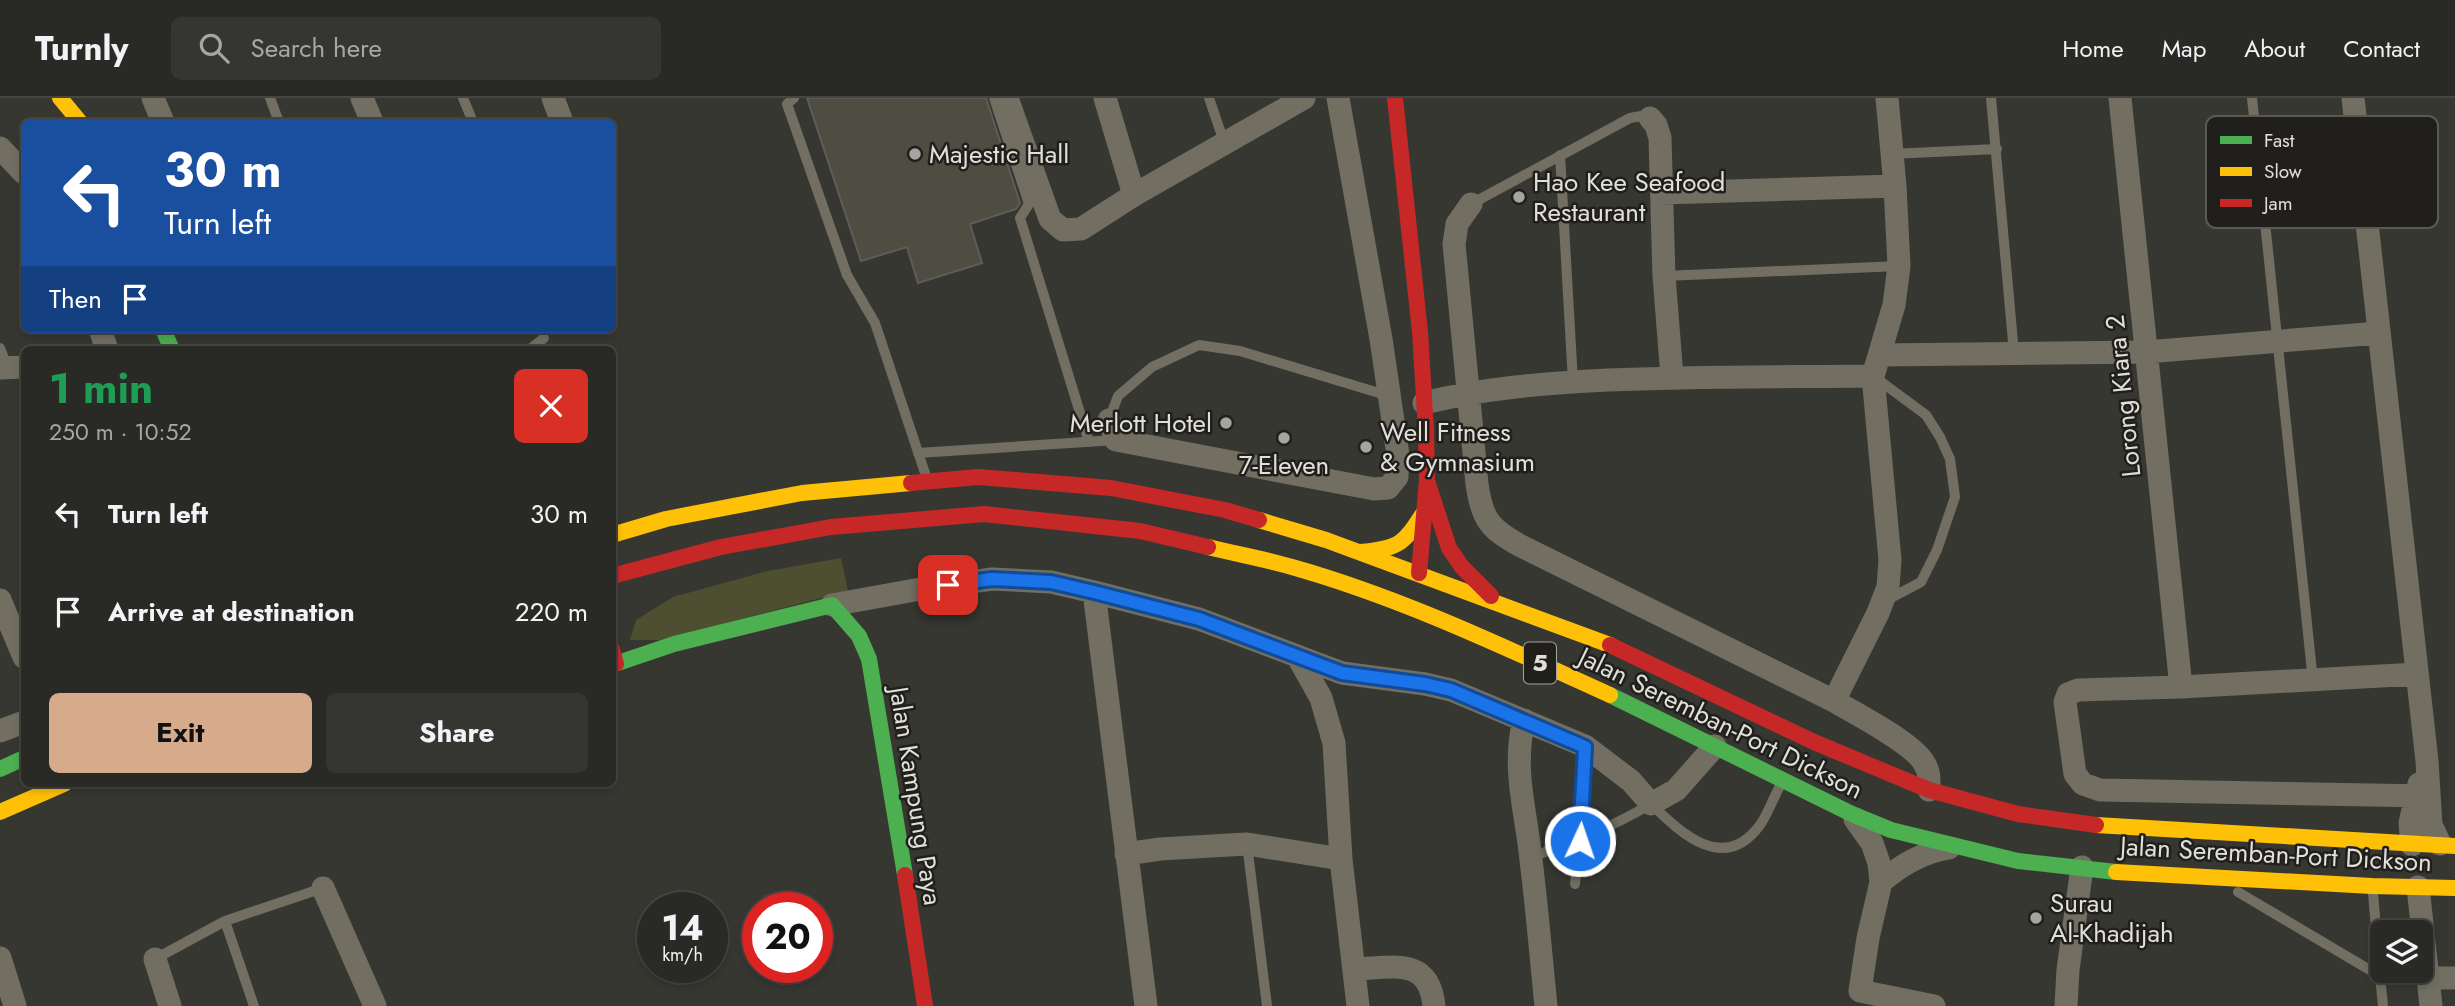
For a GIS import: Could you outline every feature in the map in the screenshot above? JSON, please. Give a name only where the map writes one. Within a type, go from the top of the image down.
[{"type":"main road","points":[[60,98],[78,119]]},
{"type":"main road","points":[[1395,98],[1420,332],[1427,481],[1419,573],[1423,587],[1434,598],[1583,668],[1595,675],[1615,697]]},
{"type":"main road","name":"Jalan Seremban-Port Dickson","points":[[616,534],[666,519],[802,492],[978,477],[1111,488],[1225,510],[1419,573],[1600,640],[1814,742],[1929,790],[2018,814],[2079,824],[2414,851],[2448,845]]},
{"type":"main road","points":[[1427,481],[1449,548],[1462,567],[1496,601]]},
{"type":"main road","points":[[1360,552],[1388,550],[1404,543],[1426,509]]},
{"type":"main road","name":"Jalan Seremban-Port Dickson","points":[[616,575],[721,547],[845,525],[984,514],[1140,531],[1292,567],[1378,596],[1485,638],[1615,697],[1852,814],[1891,830],[2018,861],[2211,877],[2372,886],[2425,879],[2455,888]]},
{"type":"main road","points":[[616,658],[832,605]]},
{"type":"main road","name":"Jalan Kampung Paya","points":[[832,605],[859,636],[869,659],[925,1006]]},
{"type":"main road","points":[[0,769],[21,759]]},
{"type":"main road","points":[[0,812],[57,787]]},
{"type":"main road","points":[[2425,879],[2455,876]]},
{"type":"street","points":[[153,98],[162,119]]},
{"type":"street","points":[[362,98],[371,119]]},
{"type":"street","points":[[553,98],[561,119]]},
{"type":"street","points":[[1006,98],[1035,199],[1050,219],[1063,230],[1081,229],[1134,195],[1300,99]]},
{"type":"street","points":[[1105,98],[1134,195]]},
{"type":"street","points":[[1112,430],[1374,489],[1388,488],[1397,477],[1398,455],[1381,339],[1338,98]]},
{"type":"street","points":[[1834,701],[1888,587],[1890,560],[1877,366],[1894,305],[1899,266],[1887,98]]},
{"type":"street","name":"Lorong Kiara 2","points":[[2120,98],[2181,687]]},
{"type":"street","points":[[2353,98],[2355,116]]},
{"type":"street","points":[[1650,118],[1656,125],[1660,138],[1664,276],[1672,377]]},
{"type":"street","points":[[0,148],[21,170]]},
{"type":"street","points":[[1662,194],[1895,186]]},
{"type":"street","points":[[1471,204],[1457,223],[1454,244],[1480,503],[1487,521],[1500,535],[1834,701],[1909,747],[1923,760],[1929,772],[1929,790]]},
{"type":"street","points":[[2367,228],[2427,761],[2422,796],[2410,823],[2414,851]]},
{"type":"street","points":[[1381,339],[1420,332]]},
{"type":"street","points":[[1424,403],[1468,392],[1573,382],[1877,366],[2014,353],[2146,352],[2379,333]]},
{"type":"street","points":[[832,605],[992,579],[1051,582],[1094,592],[1199,619],[1342,673],[1451,690],[1585,747],[1631,781],[1651,804],[1676,790],[1715,746]]},
{"type":"street","points":[[1094,592],[1146,1006]]},
{"type":"street","points":[[0,600],[21,645]]},
{"type":"street","points":[[1298,657],[1321,698],[1334,743],[1341,859],[1358,1006]]},
{"type":"street","points":[[2417,674],[2078,690],[2068,694],[2065,702],[2075,774],[2083,784],[2100,790],[2422,796]]},
{"type":"street","points":[[1524,720],[1518,743],[1519,787],[1531,857],[1546,1006]]},
{"type":"street","points":[[0,731],[21,723]]},
{"type":"street","points":[[2422,796],[2431,825],[2448,845]]},
{"type":"street","points":[[1852,814],[1872,843],[1879,863],[1881,882],[1868,938],[1860,998],[1934,1006]]},
{"type":"street","points":[[1126,854],[1160,849],[1247,844],[1341,859]]},
{"type":"street","points":[[1881,882],[1894,870],[1931,851],[1959,847]]},
{"type":"street","points":[[2066,1006],[2068,970],[2082,867]]},
{"type":"street","points":[[2425,879],[2426,920]]},
{"type":"street","points":[[323,888],[375,1006]]},
{"type":"street","points":[[0,958],[15,1006]]},
{"type":"street","points":[[155,959],[170,1006]]},
{"type":"street","points":[[1354,969],[1403,968],[1420,972],[1429,981],[1434,1006]]},
{"type":"street","points":[[2433,978],[2455,978]]},
{"type":"street","points":[[2429,983],[2431,1006]]},
{"type":"lane","points":[[270,98],[278,119]]},
{"type":"lane","points":[[463,98],[472,119]]},
{"type":"lane","points":[[794,98],[787,104],[847,275],[875,323],[928,481]]},
{"type":"lane","points":[[994,98],[1035,199],[1020,218],[1090,442]]},
{"type":"lane","points":[[1209,98],[1224,142]]},
{"type":"lane","points":[[1992,98],[2014,353]]},
{"type":"lane","points":[[2252,98],[2254,116]]},
{"type":"lane","points":[[1471,204],[1630,118],[1650,118]]},
{"type":"lane","points":[[1891,154],[1997,149]]},
{"type":"lane","points":[[1560,155],[1573,382]]},
{"type":"lane","points":[[2265,228],[2313,681]]},
{"type":"lane","points":[[1664,276],[1899,266]]},
{"type":"lane","points":[[534,346],[544,338]]},
{"type":"lane","points":[[918,453],[1090,442],[1112,430],[1118,396],[1152,367],[1199,345],[1240,351],[1390,397]]},
{"type":"lane","points":[[1877,366],[1926,415],[1940,437],[1950,459],[1955,497],[1937,550],[1921,582],[1881,603]]},
{"type":"lane","points":[[1575,884],[1585,747]]},
{"type":"lane","points":[[1531,857],[1580,841],[1651,804],[1673,826],[1706,848],[1729,848],[1748,838],[1760,824],[1783,780]]},
{"type":"lane","points":[[1247,844],[1267,1006]]},
{"type":"lane","points":[[2211,877],[2370,970]]},
{"type":"lane","points":[[2372,886],[2375,920]]},
{"type":"lane","points":[[155,959],[225,920],[323,888]]},
{"type":"lane","points":[[225,920],[254,1006]]},
{"type":"lane","points":[[2381,983],[2383,1006]]},
{"type":"green space","points":[[841,558],[848,591],[660,640],[630,640],[636,620],[673,597],[768,571]]},
{"type":"building","name":"Majestic Hall","points":[[807,98],[986,98],[1020,203],[1016,209],[970,224],[982,263],[918,283],[907,247],[861,261]]},
{"type":"traffic: fast","points":[[165,333],[170,346]]},
{"type":"traffic: fast","points":[[616,664],[674,644],[832,605],[859,636],[869,659],[905,875]]},
{"type":"traffic: fast","points":[[1610,695],[1852,814],[1891,830],[2018,861],[2116,872]]},
{"type":"traffic: fast","points":[[0,769],[21,759]]},
{"type":"traffic: slow","points":[[60,98],[78,119]]},
{"type":"traffic: slow","points":[[616,534],[666,519],[802,493],[911,483]]},
{"type":"traffic: slow","points":[[1360,552],[1394,546],[1407,536],[1426,509]]},
{"type":"traffic: slow","points":[[1259,520],[1326,540],[1610,645]]},
{"type":"traffic: slow","points":[[1208,547],[1282,564],[1373,593],[1453,625],[1610,695]]},
{"type":"traffic: slow","points":[[0,812],[57,787]]},
{"type":"traffic: slow","points":[[2096,825],[2455,846]]},
{"type":"traffic: slow","points":[[2116,872],[2455,888]]},
{"type":"traffic: jam","points":[[1395,98],[1420,332],[1426,431],[1427,481],[1419,573]]},
{"type":"traffic: jam","points":[[911,483],[978,477],[1111,488],[1225,510],[1259,520]]},
{"type":"traffic: jam","points":[[1427,481],[1449,548],[1462,567],[1491,596]]},
{"type":"traffic: jam","points":[[616,575],[721,547],[831,527],[984,514],[1140,531],[1208,547]]},
{"type":"traffic: jam","points":[[1610,645],[1814,742],[1929,790],[2018,814],[2096,825]]},
{"type":"traffic: jam","points":[[905,875],[925,1006]]},
{"type":"place","name":"Majestic Hall","points":[[915,154]]},
{"type":"place","name":"Hao Kee Seafood Restaurant","points":[[1519,197]]},
{"type":"place","name":"Merlott Hotel","points":[[1226,423]]},
{"type":"place","name":"7-Eleven","points":[[1284,438]]},
{"type":"place","name":"Well Fitness & Gymnasium","points":[[1366,447]]},
{"type":"place","name":"Surau Al-Khadijah","points":[[2036,918]]},
{"type":"route","points":[[948,585],[992,579],[1051,582],[1199,619],[1342,673],[1451,690],[1507,712],[1585,747],[1580,841]]}]
